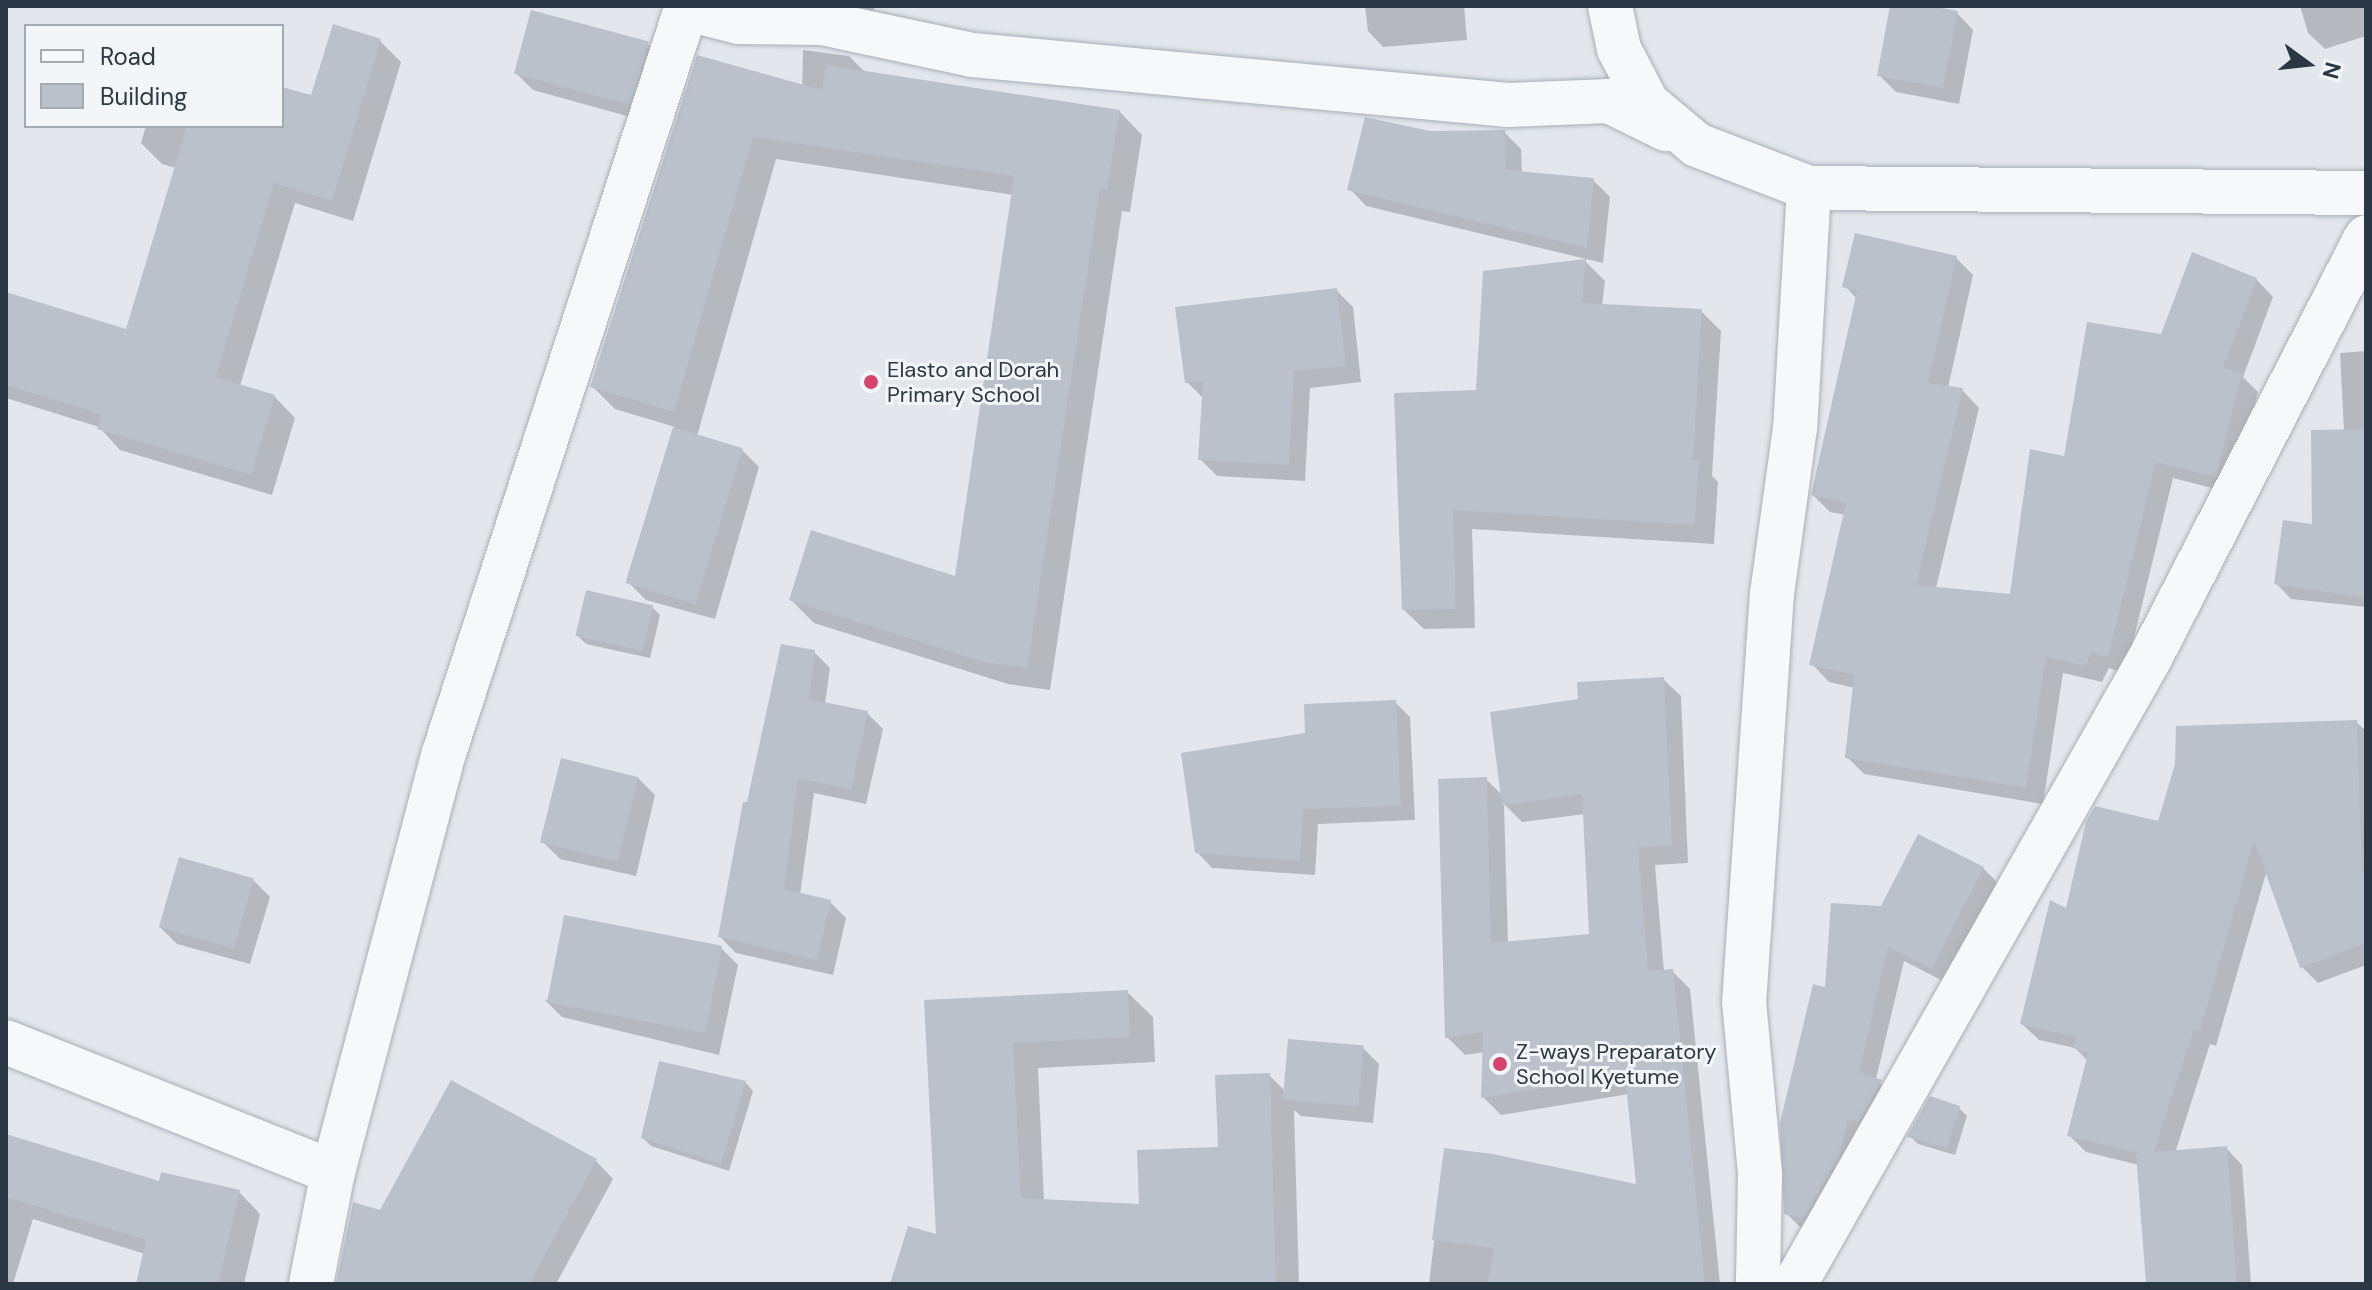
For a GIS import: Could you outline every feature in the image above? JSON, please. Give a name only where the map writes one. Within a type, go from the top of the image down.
[{"type":"street","points":[[1610,6],[1619,49],[1647,103],[1697,145]]},
{"type":"street","points":[[311,1284],[333,1172],[444,753],[687,7],[739,22],[822,23],[973,55],[1508,105],[1609,101],[1697,145],[1809,188],[2366,193]]},
{"type":"street","points":[[1758,1284],[1760,1175],[1744,1001],[1772,593],[1795,428],[1809,188]]},
{"type":"street","points":[[1795,1284],[2150,658],[2366,237]]},
{"type":"street","points":[[6,1042],[333,1172]]},
{"type":"building","points":[[1890,6],[1931,6],[1958,11],[1943,88],[1877,76]]},
{"type":"building","points":[[531,10],[649,42],[632,105],[514,74]]},
{"type":"building","points":[[333,24],[381,39],[332,201],[274,183],[216,377],[275,395],[251,475],[97,429],[101,414],[6,385],[6,292],[126,329],[186,128],[284,128],[284,88],[311,95]]},
{"type":"building","points":[[697,55],[822,90],[826,65],[1120,110],[1107,190],[1100,189],[1027,668],[983,662],[789,600],[811,530],[955,576],[1014,176],[753,137],[674,412],[590,387]]},
{"type":"building","points":[[1365,117],[1430,131],[1505,130],[1506,170],[1594,178],[1587,248],[1347,190]]},
{"type":"building","points":[[1855,233],[1957,256],[1928,383],[1963,388],[1916,585],[2010,594],[2030,449],[2064,456],[2087,322],[2161,334],[2192,252],[2257,278],[2223,368],[2242,373],[2217,473],[2215,477],[2156,462],[2108,658],[2092,652],[2085,666],[2046,657],[2026,788],[1845,758],[1854,675],[1809,665],[1846,503],[1811,495],[1857,291],[1842,287]]},
{"type":"building","points":[[1586,259],[1582,303],[1702,309],[1693,460],[1699,460],[1695,525],[1453,510],[1456,609],[1402,610],[1394,393],[1476,390],[1483,271]]},
{"type":"building","points":[[1337,288],[1346,366],[1294,371],[1289,465],[1198,460],[1203,381],[1185,383],[1175,307]]},
{"type":"building","points":[[673,427],[743,448],[695,604],[625,583]]},
{"type":"building","points":[[2366,429],[2366,598],[2274,584],[2283,520],[2312,524],[2311,430]]},
{"type":"building","points":[[586,590],[653,606],[643,651],[575,636]]},
{"type":"building","points":[[781,644],[815,650],[809,699],[868,711],[851,790],[798,778],[784,889],[831,900],[817,960],[718,937],[743,802],[747,802]]},
{"type":"building","points":[[1664,677],[1672,846],[1638,847],[1648,971],[1673,969],[1705,1284],[1488,1284],[1494,1248],[1432,1240],[1444,1148],[1493,1154],[1636,1184],[1625,1075],[1481,1098],[1483,1032],[1445,1038],[1438,779],[1487,777],[1491,943],[1589,934],[1582,794],[1502,806],[1490,712],[1578,699],[1577,682]]},
{"type":"building","points":[[1396,700],[1401,806],[1303,809],[1300,861],[1195,853],[1181,753],[1305,733],[1304,704]]},
{"type":"building","points":[[2357,720],[2362,873],[2366,872],[2366,943],[2300,968],[2254,841],[2200,1031],[2194,1029],[2154,1152],[2227,1146],[2237,1284],[2146,1284],[2136,1154],[2139,1153],[2067,1136],[2088,1053],[2073,1048],[2076,1037],[2020,1024],[2050,900],[2066,908],[2086,822],[2095,806],[2158,821],[2175,764],[2176,726]]},
{"type":"building","points":[[561,758],[639,777],[618,862],[540,842]]},
{"type":"building","points":[[1918,834],[1984,867],[1932,969],[1888,947],[1859,1072],[1882,1080],[1858,1122],[1848,1119],[1839,1156],[1804,1218],[1784,1214],[1780,1123],[1813,984],[1825,987],[1831,903],[1881,906]]},
{"type":"building","points":[[179,857],[254,878],[234,949],[159,927]]},
{"type":"building","points":[[564,915],[722,946],[705,1033],[547,1002]]},
{"type":"building","points":[[1128,990],[1130,1037],[1013,1043],[1021,1198],[1139,1204],[1137,1150],[1218,1147],[1215,1075],[1270,1073],[1276,1284],[890,1284],[908,1226],[936,1234],[924,1000]]},
{"type":"building","points":[[1288,1039],[1364,1046],[1358,1106],[1283,1100]]},
{"type":"building","points":[[659,1061],[746,1081],[721,1164],[641,1138]]},
{"type":"building","points":[[451,1080],[597,1159],[529,1284],[336,1284],[353,1202],[380,1210]]},
{"type":"building","points":[[1930,1096],[1960,1106],[1947,1148],[1907,1137]]},
{"type":"building","points":[[6,1134],[159,1181],[161,1172],[240,1190],[218,1284],[136,1284],[146,1240],[6,1197]]},
{"type":"place","name":"Elasto and Dorah Primary School","points":[[871,382]]},
{"type":"place","name":"Z-ways Preparatory School Kyetume","points":[[1500,1064]]}]
